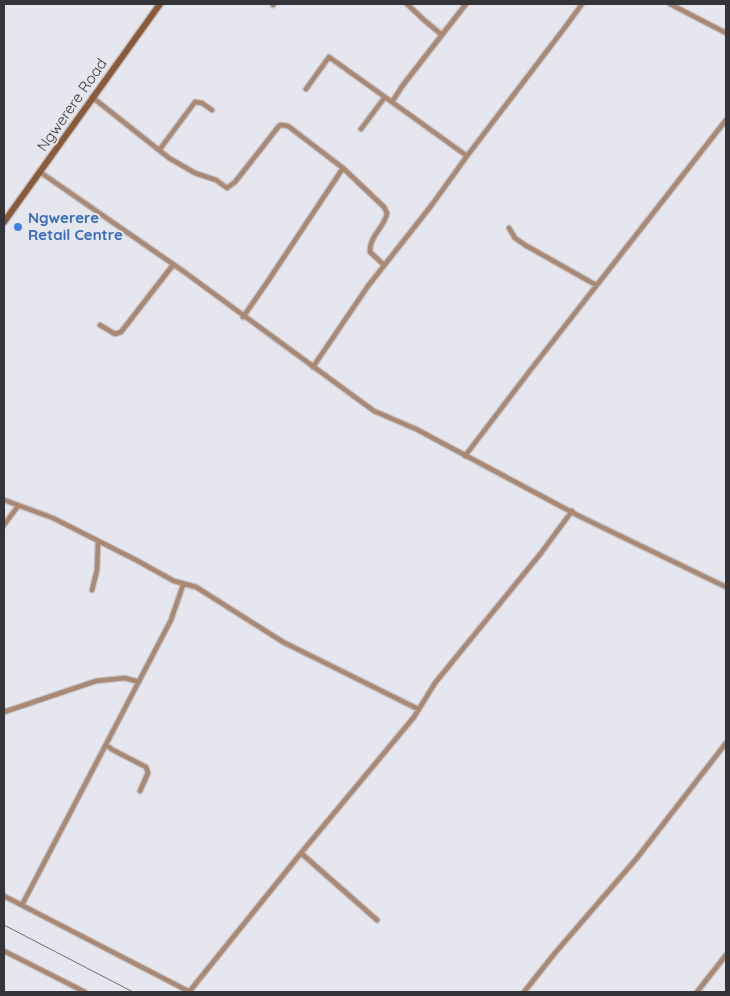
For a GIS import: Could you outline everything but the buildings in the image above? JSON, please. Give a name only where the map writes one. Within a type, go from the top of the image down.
[{"type":"main road","name":"Ngwerere Road","points":[[4,222],[160,4]]},
{"type":"street","points":[[407,4],[442,34]]},
{"type":"street","points":[[392,102],[466,4]]},
{"type":"street","points":[[313,367],[368,286],[431,206],[582,4]]},
{"type":"street","points":[[670,4],[726,33]]},
{"type":"street","points":[[306,89],[330,57],[467,156]]},
{"type":"street","points":[[92,97],[185,168],[216,180],[227,188],[235,182],[281,125],[288,126],[343,168],[378,200],[387,212],[386,218],[370,246],[370,252],[384,265]]},
{"type":"street","points":[[361,129],[385,98]]},
{"type":"street","points":[[161,151],[160,149],[195,102],[202,103],[212,110]]},
{"type":"street","points":[[465,456],[726,120]]},
{"type":"street","points":[[243,317],[343,168]]},
{"type":"street","points":[[40,172],[173,265],[374,411],[416,429],[572,511],[726,587]]},
{"type":"street","points":[[509,228],[515,238],[525,245],[596,285]]},
{"type":"street","points":[[100,325],[115,334],[122,332],[173,265]]},
{"type":"street","points":[[4,500],[52,518],[183,585],[196,587],[283,642],[418,709]]},
{"type":"street","points":[[4,525],[18,506]]},
{"type":"street","points":[[4,896],[190,992],[301,853],[405,729],[436,683],[541,553],[572,511]]},
{"type":"street","points":[[92,590],[97,570],[98,541]]},
{"type":"street","points":[[22,905],[174,614],[183,585]]},
{"type":"street","points":[[4,712],[96,680],[125,678],[139,682]]},
{"type":"street","points":[[524,992],[637,858],[726,743]]},
{"type":"street","points":[[106,745],[146,767],[148,773],[140,791]]},
{"type":"street","points":[[301,853],[377,920]]},
{"type":"street","points":[[4,950],[85,992]]},
{"type":"street","points":[[697,992],[726,955]]},
{"type":"railway","points":[[4,925],[133,992]]},
{"type":"place","name":"Ngwerere Retail Centre","points":[[18,227]]}]
